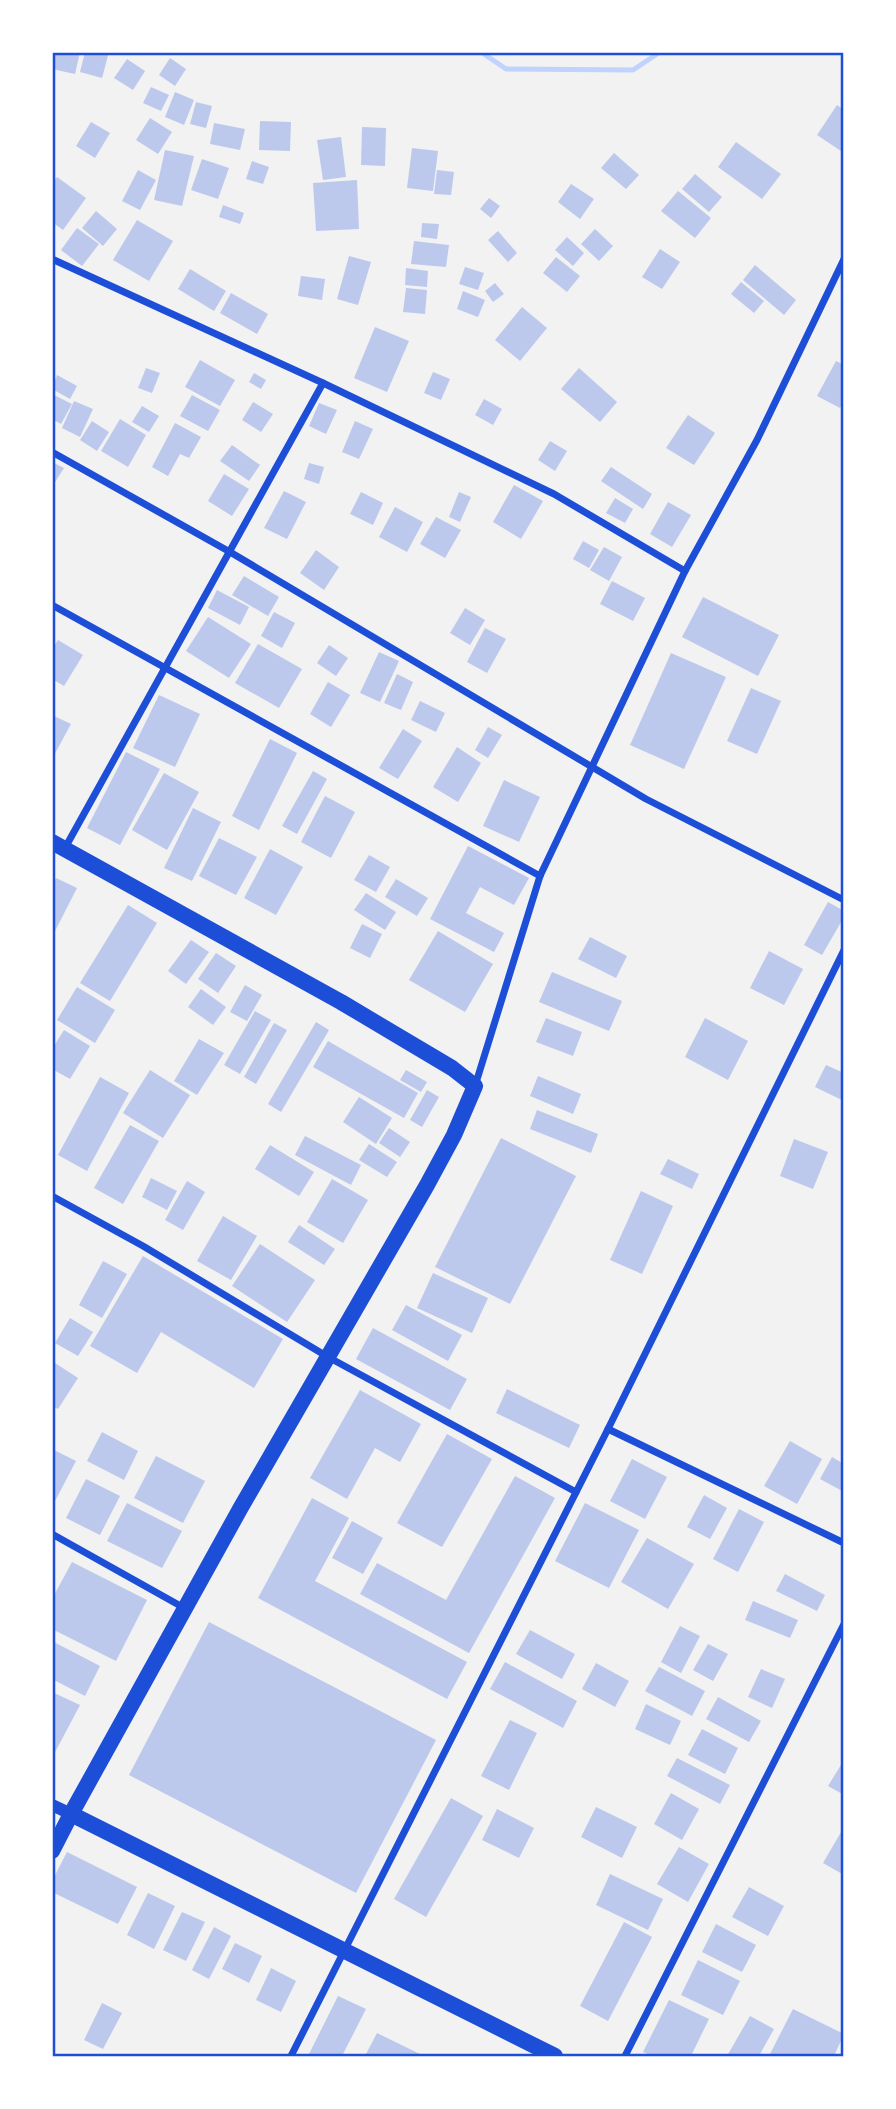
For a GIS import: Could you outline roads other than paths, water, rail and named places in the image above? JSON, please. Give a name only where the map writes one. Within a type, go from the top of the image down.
[{"type":"main road","points":[[52,1851],[240,1509],[428,1185],[475,1086],[452,1069],[341,1002],[58,846]]},
{"type":"main road","points":[[71,1814],[555,2056]]},
{"type":"street","points":[[475,1086],[540,876],[685,571],[757,440],[844,258]]},
{"type":"street","points":[[52,259],[323,383],[554,494],[685,571]]},
{"type":"street","points":[[58,846],[230,552],[323,383]]},
{"type":"street","points":[[52,452],[230,552],[646,799],[844,900]]},
{"type":"street","points":[[52,606],[540,876]]},
{"type":"street","points":[[291,2056],[608,1429],[844,950]]},
{"type":"street","points":[[52,1196],[143,1246],[328,1357],[576,1492]]},
{"type":"street","points":[[608,1429],[844,1543]]},
{"type":"street","points":[[52,1534],[187,1609]]},
{"type":"street","points":[[625,2056],[844,1624]]},
{"type":"street","points":[[52,1805],[71,1814]]},
{"type":"waterway","points":[[481,52],[506,69],[633,70],[660,52]]}]
